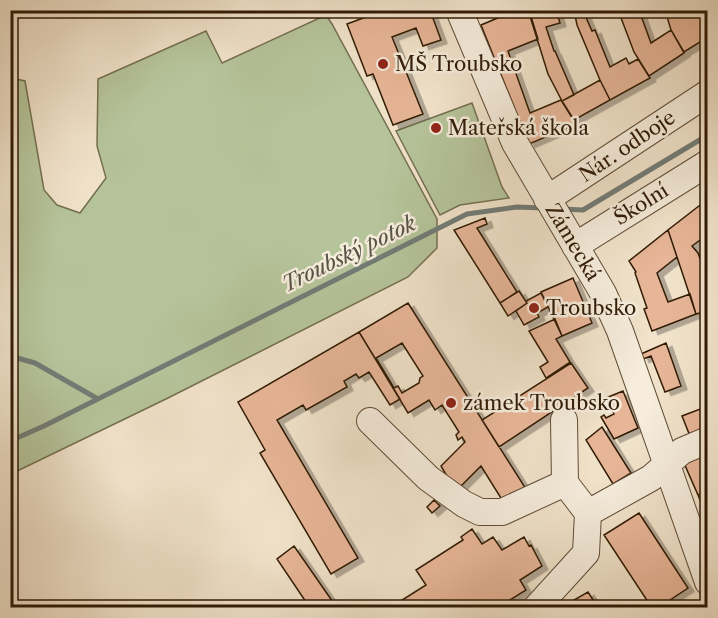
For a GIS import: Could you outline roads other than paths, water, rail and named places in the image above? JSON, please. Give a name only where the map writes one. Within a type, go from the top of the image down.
[{"type":"street","name":"Zámecká","points":[[459,10],[515,143],[603,292],[620,331],[708,582]]},
{"type":"street","name":"Nár. odboje","points":[[553,209],[708,93]]},
{"type":"street","name":"Školní","points":[[575,246],[708,163]]},
{"type":"street","points":[[536,608],[586,553],[588,513],[565,483],[564,420]]},
{"type":"street","points":[[370,421],[428,478],[464,504],[480,512],[502,512],[565,483]]},
{"type":"street","points":[[588,513],[651,478],[682,451],[708,440]]},
{"type":"waterway","name":"Troubský potok","points":[[562,209],[583,210],[708,135]]},
{"type":"waterway","name":"Troubský potok","points":[[10,441],[467,214],[517,207],[543,208]]},
{"type":"waterway","points":[[10,356],[35,363],[98,399]]},
{"type":"place","name":"MŠ Troubsko","points":[[383,64]]},
{"type":"place","name":"Mateřská škola","points":[[436,128]]},
{"type":"place","name":"Troubsko","points":[[534,308]]},
{"type":"place","name":"zámek Troubsko","points":[[451,403]]}]
